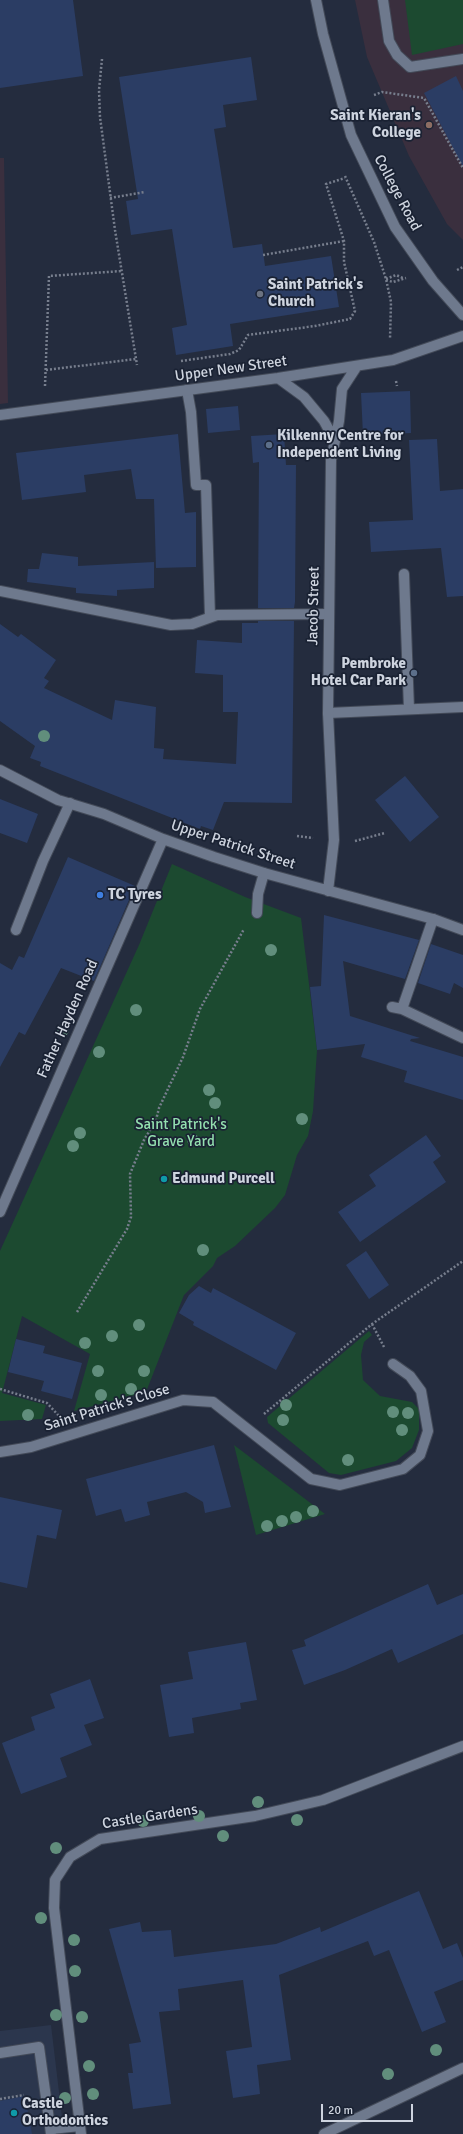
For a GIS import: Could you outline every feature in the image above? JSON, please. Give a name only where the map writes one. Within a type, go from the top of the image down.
[{"type":"street","name":"College Road","points":[[316,0],[323,34],[351,135],[395,227],[433,281],[463,315]]},
{"type":"street","points":[[383,0],[390,41],[397,55],[410,67],[463,59]]},
{"type":"street","name":"Upper New Street","points":[[0,415],[278,378],[393,360],[463,336]]},
{"type":"street","name":"Jacob Street","points":[[328,891],[334,840],[328,713],[331,460],[342,389],[357,366]]},
{"type":"street","points":[[278,378],[304,397],[324,422],[335,441]]},
{"type":"street","points":[[187,390],[191,412],[196,485],[206,485],[210,617]]},
{"type":"street","points":[[404,574],[409,709]]},
{"type":"street","points":[[0,591],[171,625],[192,624],[217,615],[329,614]]},
{"type":"street","points":[[328,713],[463,707]]},
{"type":"street","name":"Upper Patrick Street","points":[[0,770],[58,800],[104,814],[163,839],[264,873],[433,919],[463,930]]},
{"type":"street","points":[[16,930],[43,862],[70,803]]},
{"type":"street","name":"Father Hayden Road","points":[[0,1212],[163,839]]},
{"type":"street","points":[[257,913],[258,894],[264,873]]},
{"type":"street","points":[[433,919],[397,1008],[463,1038]]},
{"type":"street","name":"Saint Patrick's Close","points":[[0,1452],[31,1447],[183,1400],[213,1402],[311,1479],[340,1485],[403,1469],[420,1455],[428,1431],[421,1391],[410,1376],[393,1364]]},
{"type":"street","name":"Castle Gardens","points":[[80,2130],[54,1908],[55,1880],[70,1857],[100,1839],[255,1816],[323,1800],[463,1746]]},
{"type":"street","points":[[0,2053],[39,2047],[51,2132],[80,2130]]},
{"type":"street","points":[[324,2134],[463,2068]]},
{"type":"path","points":[[102,59],[99,90],[100,117],[110,198],[137,365]]},
{"type":"path","points":[[374,95],[382,92],[424,98],[463,168]]},
{"type":"path","points":[[181,361],[230,354],[239,350],[248,335],[315,326],[350,319],[354,311],[344,262],[344,241],[326,184],[345,178],[374,242],[386,279],[391,302],[391,332]]},
{"type":"path","points":[[110,198],[145,192]]},
{"type":"path","points":[[263,255],[344,241]]},
{"type":"path","points":[[457,270],[463,267]]},
{"type":"path","points":[[46,386],[50,276],[122,271]]},
{"type":"path","points":[[396,274],[403,278],[392,282],[386,279],[396,274]]},
{"type":"path","points":[[335,282],[348,281]]},
{"type":"path","points":[[46,370],[136,359]]},
{"type":"path","points":[[396,381],[397,386]]},
{"type":"path","points":[[350,843],[386,833]]},
{"type":"path","points":[[297,836],[319,838]]},
{"type":"path","points":[[77,1312],[127,1229],[131,1217],[130,1174],[144,1140],[156,1120],[159,1108],[183,1057],[200,1009],[244,929],[257,913]]},
{"type":"path","points":[[247,1429],[372,1324],[463,1261]]},
{"type":"path","points":[[0,1389],[48,1403],[62,1419],[67,1436]]},
{"type":"path","points":[[0,2099],[28,2094]]},
{"type":"shaded area","name":"Saint Kieran's College","points":[[355,0],[463,0],[463,240],[447,224],[409,156],[367,57]]},
{"type":"shaded area","points":[[0,158],[4,158],[8,403],[0,404]]},
{"type":"shaded area","points":[[51,2025],[64,2134],[0,2134],[0,2031]]},
{"type":"green space","points":[[405,0],[463,0],[463,44],[412,55]]},
{"type":"green space","name":"Saint Patrick's Grave Yard","points":[[172,864],[245,897],[301,918],[317,1050],[313,1111],[308,1136],[297,1155],[285,1195],[275,1208],[235,1246],[217,1258],[213,1266],[184,1295],[146,1392],[74,1411],[90,1354],[22,1316],[2,1393],[46,1405],[42,1419],[0,1421],[0,1251],[139,945]]},
{"type":"green space","points":[[369,1331],[372,1335],[364,1342],[361,1355],[363,1380],[380,1396],[412,1402],[419,1409],[419,1430],[412,1448],[396,1461],[341,1475],[329,1473],[268,1423],[267,1417]]},
{"type":"green space","points":[[234,1445],[325,1514],[256,1535]]},
{"type":"building","points":[[0,0],[73,0],[83,76],[0,88]]},
{"type":"building","points":[[251,57],[257,100],[223,105],[226,127],[214,129],[233,248],[262,244],[265,266],[331,256],[339,307],[230,324],[233,346],[176,355],[172,328],[187,325],[172,229],[131,235],[126,201],[138,199],[119,77]]},
{"type":"building","points":[[456,76],[463,91],[463,167],[424,93]]},
{"type":"building","points":[[410,391],[411,433],[363,435],[361,393]]},
{"type":"building","points":[[238,406],[240,430],[208,433],[206,409]]},
{"type":"building","points":[[178,434],[185,513],[196,512],[196,567],[156,568],[154,499],[136,499],[131,469],[84,475],[86,492],[22,500],[16,453]]},
{"type":"building","points":[[284,434],[286,465],[296,465],[295,602],[294,608],[258,608],[259,462],[253,463],[251,436]]},
{"type":"building","points":[[437,439],[440,491],[463,489],[463,596],[447,597],[441,548],[371,552],[369,522],[413,520],[409,440]]},
{"type":"building","points":[[42,553],[78,557],[78,566],[154,562],[154,588],[117,590],[117,596],[76,593],[76,588],[27,582],[28,569],[39,569]]},
{"type":"building","points":[[258,621],[294,621],[292,803],[224,802],[213,830],[201,826],[200,829],[40,766],[41,762],[30,758],[35,746],[0,721],[0,624],[18,637],[21,634],[56,660],[44,678],[49,681],[44,688],[112,720],[115,700],[156,707],[154,748],[164,749],[163,759],[236,764],[238,712],[223,712],[223,675],[195,673],[197,640],[242,643],[242,623],[258,623]]},
{"type":"building","points":[[405,776],[439,817],[410,842],[375,800]]},
{"type":"building","points":[[0,799],[38,814],[27,843],[0,833]]},
{"type":"building","points":[[68,857],[135,886],[94,981],[61,968],[25,1035],[19,1032],[0,1067],[0,963],[12,970],[19,956],[24,958]]},
{"type":"building","points":[[324,915],[419,940],[405,979],[343,961],[350,1016],[420,1038],[411,1039],[410,1041],[463,1057],[463,1100],[404,1082],[407,1071],[361,1057],[365,1044],[317,1050],[310,987],[321,986]]},
{"type":"building","points":[[431,944],[463,955],[463,988],[454,983],[450,994],[418,983]]},
{"type":"building","points":[[426,1135],[441,1156],[433,1162],[446,1182],[360,1242],[338,1212],[376,1186],[369,1175]]},
{"type":"building","points":[[366,1251],[389,1285],[369,1299],[346,1265]]},
{"type":"building","points":[[199,1286],[211,1293],[213,1288],[296,1333],[276,1370],[193,1325],[194,1322],[179,1313],[189,1295]]},
{"type":"building","points":[[16,1339],[45,1346],[43,1353],[82,1363],[72,1399],[41,1391],[44,1381],[8,1372]]},
{"type":"building","points":[[214,1445],[231,1507],[205,1513],[203,1502],[186,1492],[147,1502],[150,1515],[125,1522],[121,1509],[96,1516],[86,1479]]},
{"type":"building","points":[[0,1497],[62,1510],[56,1539],[37,1535],[27,1588],[0,1582]]},
{"type":"building","points":[[428,1584],[437,1605],[463,1594],[463,1634],[398,1663],[392,1649],[345,1670],[304,1685],[292,1650],[306,1646],[304,1640]]},
{"type":"building","points":[[246,1642],[257,1700],[240,1703],[241,1709],[192,1718],[194,1733],[169,1737],[160,1685],[193,1679],[188,1652]]},
{"type":"building","points":[[90,1679],[104,1718],[84,1725],[92,1745],[60,1758],[67,1777],[21,1794],[2,1743],[35,1730],[31,1717],[55,1708],[50,1694]]},
{"type":"building","points":[[419,1891],[443,1949],[457,1943],[463,1958],[463,1980],[434,1992],[446,2022],[422,2032],[389,1950],[374,1956],[368,1941],[279,1975],[291,2060],[257,2065],[260,2094],[233,2098],[226,2051],[252,2047],[243,1980],[178,1989],[180,2010],[159,2012],[171,2104],[133,2109],[128,2073],[133,2073],[129,2044],[141,2042],[109,1929],[140,1922],[142,1932],[171,1930],[174,1957],[276,1944],[320,1927],[321,1932]]},
{"type":"building","name":"Castle Orthodontics","points":[[25,2096],[32,2134],[0,2134],[0,2101]]},
{"type":"place","name":"Saint Kieran's College","points":[[429,125]]},
{"type":"place","name":"Saint Patrick's Church","points":[[260,294]]},
{"type":"place","name":"Kilkenny Centre for Independent Living","points":[[269,445]]},
{"type":"place","name":"Pembroke Hotel Car Park","points":[[414,673]]},
{"type":"place","name":"TC Tyres","points":[[100,895]]},
{"type":"place","name":"Edmund Purcell","points":[[164,1179]]},
{"type":"place","name":"Castle Orthodontics","points":[[14,2113]]}]
